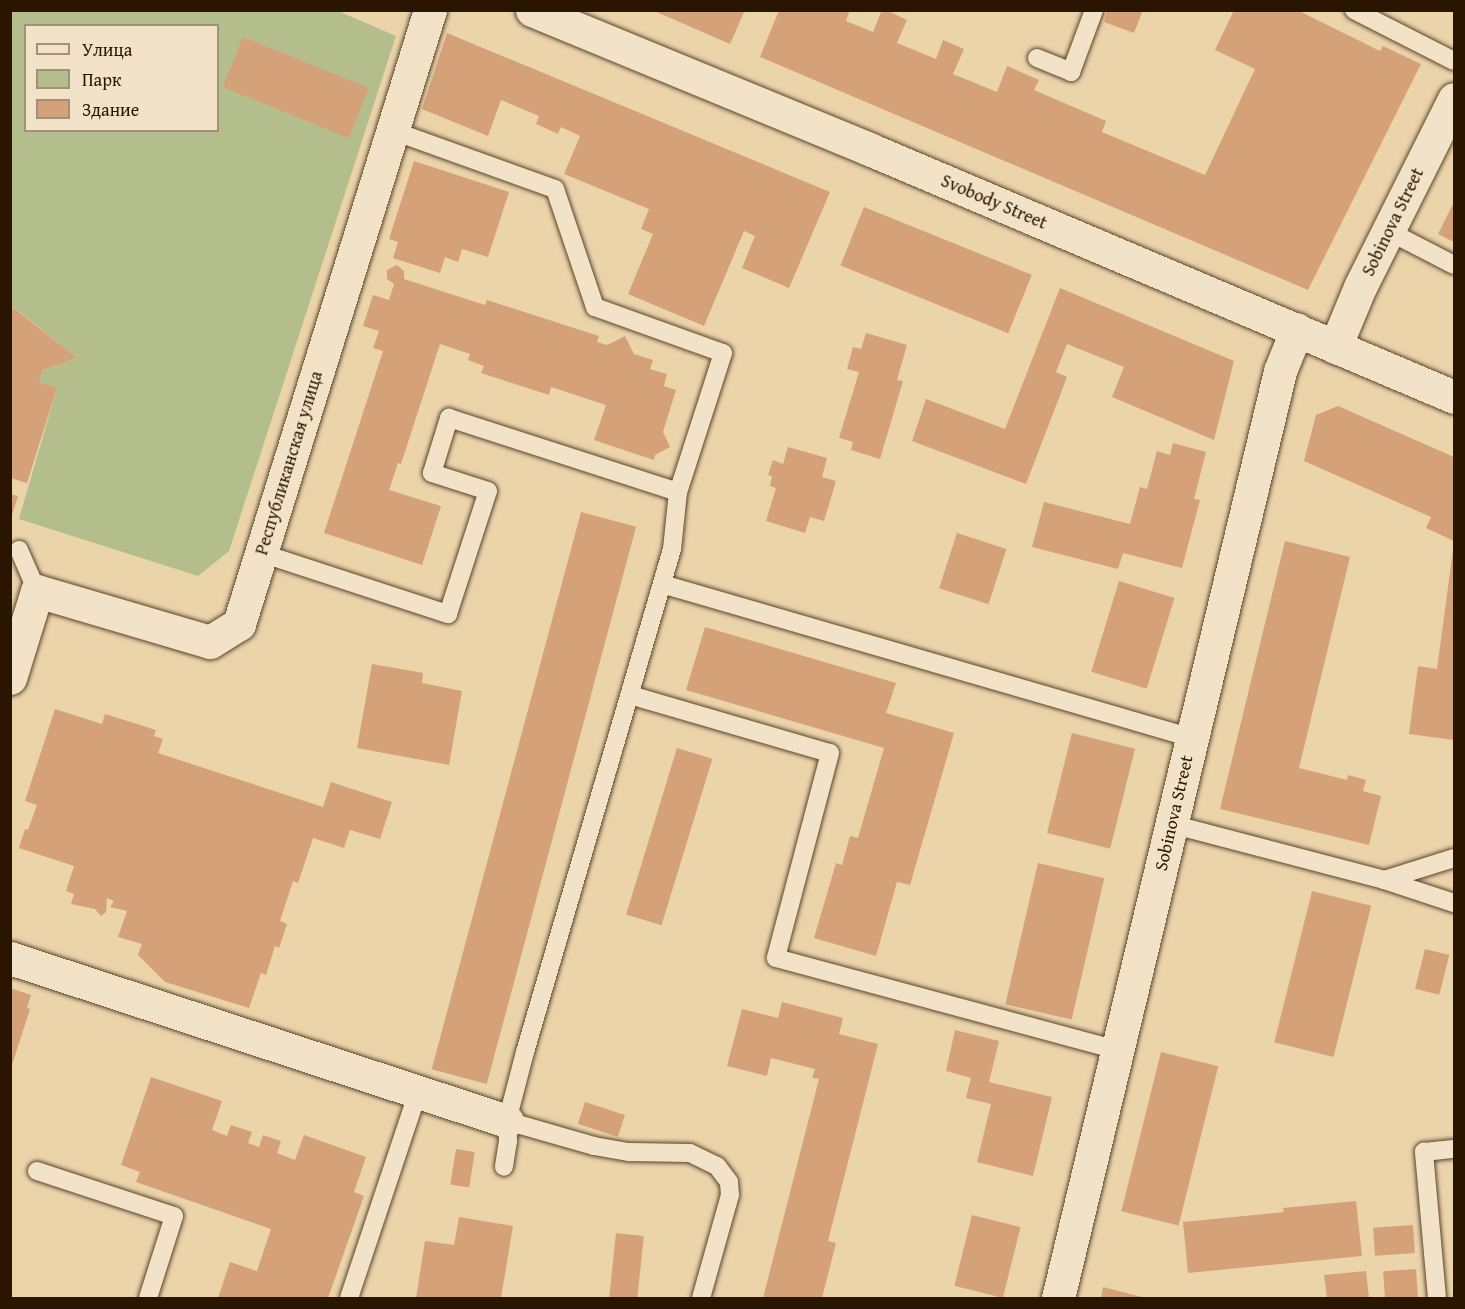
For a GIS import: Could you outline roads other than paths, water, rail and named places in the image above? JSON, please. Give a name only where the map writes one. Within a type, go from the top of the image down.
[{"type":"main road","name":"Республиканская улица","points":[[36,591],[210,642],[239,624],[430,10]]},
{"type":"main road","name":"Svobody Street","points":[[532,10],[739,94],[1455,397]]},
{"type":"main road","name":"Sobinova Street","points":[[1335,347],[1388,231],[1451,116]]},
{"type":"main road","name":"Sobinova Street","points":[[1058,1299],[1280,371],[1297,329]]},
{"type":"main road","points":[[10,678],[36,591]]},
{"type":"main road","points":[[10,958],[507,1120]]},
{"type":"lane","points":[[1037,58],[1071,72],[1094,10]]},
{"type":"lane","points":[[1354,10],[1455,61]]},
{"type":"lane","points":[[391,130],[555,189],[595,307],[723,353],[678,492],[672,549],[525,1052],[507,1120],[508,1141],[504,1167]]},
{"type":"lane","points":[[1388,231],[1455,265]]},
{"type":"lane","points":[[261,553],[448,614],[488,491],[432,473],[449,418],[678,492]]},
{"type":"lane","points":[[19,550],[36,591]]},
{"type":"lane","points":[[662,584],[1192,738]]},
{"type":"lane","points":[[630,695],[830,753],[776,958],[1117,1050]]},
{"type":"lane","points":[[1171,824],[1384,880],[1455,903]]},
{"type":"lane","points":[[1384,880],[1455,858]]},
{"type":"lane","points":[[349,1299],[418,1092]]},
{"type":"lane","points":[[507,1120],[594,1146],[629,1152],[690,1153],[717,1166],[729,1182],[730,1195],[700,1299]]},
{"type":"lane","points":[[1437,1299],[1424,1152],[1455,1149]]},
{"type":"lane","points":[[37,1171],[174,1216],[148,1299]]}]
